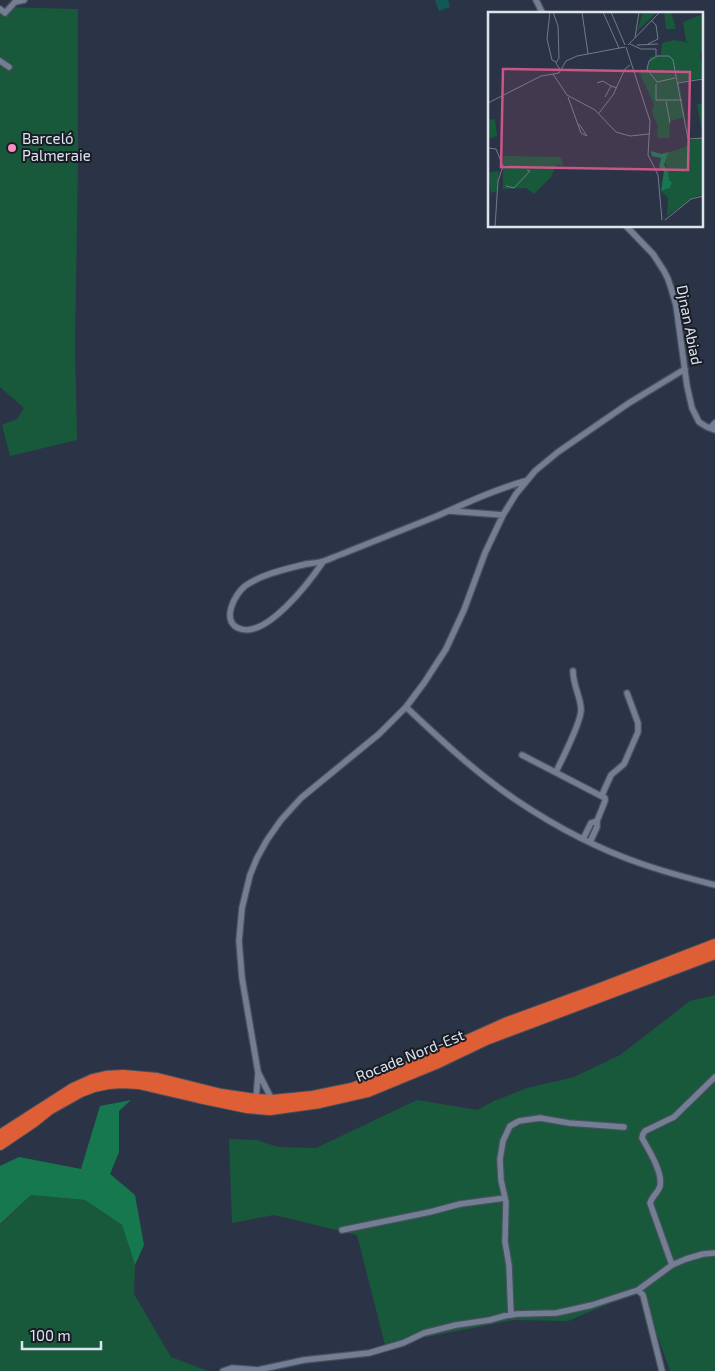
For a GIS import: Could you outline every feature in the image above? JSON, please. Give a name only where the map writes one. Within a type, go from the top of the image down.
[{"type":"highway","name":"Rocade Nord-Est","points":[[0,1135],[73,1088],[93,1079],[106,1076],[123,1075],[157,1078],[221,1094],[256,1100],[313,1096],[352,1088],[405,1068],[504,1023],[715,944]]},
{"type":"highway","name":"Rocade Nord-Est","points":[[0,1145],[50,1110],[81,1092],[108,1084],[139,1084],[247,1108],[270,1110],[320,1103],[368,1092],[436,1064],[486,1040],[715,954]]},
{"type":"street","points":[[0,9],[5,13],[15,2],[24,0]]},
{"type":"street","points":[[536,0],[541,12]]},
{"type":"street","points":[[0,61],[10,67]]},
{"type":"street","name":"Djnan Abiad","points":[[628,228],[653,254],[664,271],[676,306],[690,398],[695,415],[703,426],[712,429]]},
{"type":"street","points":[[256,1100],[258,1072],[242,978],[239,941],[242,908],[256,858],[274,830],[301,798],[379,734],[406,707],[424,683],[446,648],[464,610],[484,553],[502,515],[526,481],[558,452],[630,403],[685,369]]},
{"type":"street","points":[[712,429],[715,422]]},
{"type":"street","points":[[323,562],[313,577],[292,600],[266,624],[246,630],[234,626],[231,616],[232,605],[239,592],[253,582],[308,564],[323,562],[477,498],[526,481]]},
{"type":"street","points":[[447,511],[502,515]]},
{"type":"street","points":[[556,772],[581,712],[574,686],[573,671]]},
{"type":"street","points":[[602,795],[611,775],[624,764],[638,732],[638,723],[627,693]]},
{"type":"street","points":[[406,707],[456,753],[496,785],[538,814],[583,839],[644,865],[715,885]]},
{"type":"street","points":[[522,755],[602,795],[605,801],[590,842]]},
{"type":"street","points":[[583,839],[591,824],[597,820]]},
{"type":"street","points":[[258,1072],[272,1100]]},
{"type":"street","points":[[672,1265],[650,1203],[650,1200],[658,1191],[660,1181],[658,1171],[642,1138],[645,1131],[674,1117],[715,1077]]},
{"type":"street","points":[[511,1315],[509,1265],[505,1242],[506,1198],[500,1180],[501,1148],[510,1126],[534,1118],[540,1118],[569,1124],[624,1127]]},
{"type":"street","points":[[342,1230],[460,1204],[506,1198]]},
{"type":"street","points":[[223,1371],[232,1368],[258,1370],[304,1360],[369,1353],[404,1343],[424,1333],[456,1325],[511,1315],[563,1312],[638,1290],[672,1265],[703,1254],[715,1253]]},
{"type":"street","points":[[638,1290],[643,1295],[662,1371]]},
{"type":"shaded area","points":[[435,0],[448,0],[450,7],[439,11]]},
{"type":"shaded area","points":[[0,7],[78,9],[75,344],[77,440],[10,456],[2,425],[17,419],[24,408],[0,387]]},
{"type":"shaded area","points":[[715,995],[715,1371],[670,1371],[641,1290],[568,1321],[514,1320],[385,1345],[357,1235],[274,1215],[232,1223],[229,1139],[257,1140],[278,1147],[316,1148],[417,1100],[477,1110],[527,1088],[574,1077],[620,1055],[690,1001]]},
{"type":"shaded area","points":[[31,1195],[85,1200],[122,1225],[135,1265],[134,1294],[171,1357],[208,1371],[0,1371],[0,1225]]},
{"type":"green space","points":[[131,1100],[119,1111],[119,1152],[110,1174],[135,1195],[144,1245],[135,1265],[122,1225],[85,1200],[31,1195],[0,1224],[0,1166],[19,1157],[81,1169],[100,1106]]},
{"type":"place","name":"Barceló Palmeraie","points":[[12,148]]}]
